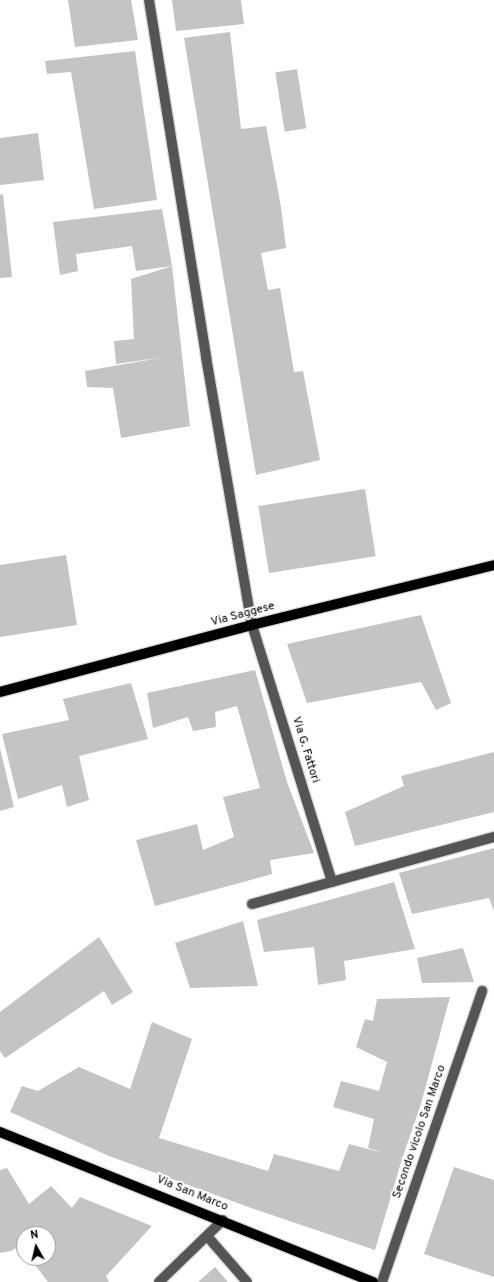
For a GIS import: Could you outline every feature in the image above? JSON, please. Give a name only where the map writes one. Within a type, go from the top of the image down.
[{"type":"main road","name":"Via Saggese","points":[[0,692],[252,625],[494,565]]},
{"type":"main road","name":"Via San Marco","points":[[0,1132],[223,1220],[373,1282]]},
{"type":"street","name":"Via G. Fattori","points":[[149,0],[206,357],[252,625],[332,882]]},
{"type":"street","points":[[252,904],[494,837]]},
{"type":"street","name":"Secondo vicolo San Marco","points":[[382,1282],[482,991]]},
{"type":"street","points":[[159,1282],[223,1220]]},
{"type":"street","points":[[207,1236],[247,1282]]},
{"type":"building","points":[[68,0],[131,0],[138,40],[75,47]]},
{"type":"building","points":[[172,0],[241,0],[244,24],[176,31]]},
{"type":"building","points":[[230,32],[241,129],[266,126],[281,207],[286,248],[261,253],[268,290],[280,288],[294,372],[303,371],[320,460],[256,475],[184,38]]},
{"type":"building","points":[[135,51],[157,200],[94,209],[71,72],[47,74],[45,61]]},
{"type":"building","points":[[297,69],[306,128],[285,132],[275,72]]},
{"type":"building","points":[[38,133],[44,180],[0,185],[0,138]]},
{"type":"building","points":[[3,194],[12,277],[0,278],[0,195]]},
{"type":"building","points":[[162,209],[172,266],[136,271],[132,246],[76,254],[78,271],[60,275],[53,222]]},
{"type":"building","points":[[172,266],[190,426],[121,438],[113,388],[87,387],[85,371],[165,357],[116,364],[114,341],[134,339],[131,279]]},
{"type":"building","points":[[365,489],[376,556],[269,573],[258,506]]},
{"type":"building","points":[[66,555],[77,625],[0,637],[0,565]]},
{"type":"building","points":[[421,615],[451,703],[436,710],[421,682],[307,703],[287,644]]},
{"type":"building","points":[[255,670],[287,782],[314,853],[270,860],[272,874],[155,906],[136,840],[197,824],[203,850],[234,837],[223,797],[260,788],[237,706],[215,712],[216,727],[193,731],[188,717],[153,728],[147,693]]},
{"type":"building","points":[[131,683],[148,739],[79,756],[89,800],[67,807],[62,785],[18,799],[2,734],[69,720],[63,699]]},
{"type":"building","points":[[0,748],[14,807],[0,811]]},
{"type":"building","points":[[494,752],[494,812],[355,846],[345,812],[404,786],[401,776]]},
{"type":"building","points":[[494,848],[494,911],[489,898],[412,914],[399,873]]},
{"type":"building","points":[[394,882],[415,949],[344,961],[346,980],[318,985],[314,947],[264,952],[257,920]]},
{"type":"building","points":[[243,921],[258,986],[190,988],[175,943]]},
{"type":"building","points":[[99,937],[133,992],[112,1005],[104,991],[5,1058],[0,1051],[0,1012]]},
{"type":"building","points":[[463,948],[474,982],[422,983],[417,958]]},
{"type":"building","points":[[450,997],[421,1104],[402,1159],[375,1250],[257,1210],[109,1156],[10,1112],[22,1086],[38,1091],[79,1067],[130,1089],[152,1022],[192,1039],[159,1138],[268,1171],[274,1154],[339,1171],[349,1144],[383,1153],[368,1148],[374,1119],[333,1107],[341,1081],[379,1091],[387,1062],[356,1047],[365,1019],[373,1021],[377,999]]},
{"type":"building","points":[[454,1167],[494,1180],[494,1277],[424,1254]]},
{"type":"building","points":[[7,1168],[29,1204],[51,1186],[72,1208],[80,1197],[152,1226],[106,1276],[109,1282],[48,1282],[36,1266],[56,1266],[56,1226],[16,1226],[16,1248],[11,1251],[0,1253],[0,1170]]},
{"type":"building","points":[[215,1267],[228,1282],[198,1282]]}]
